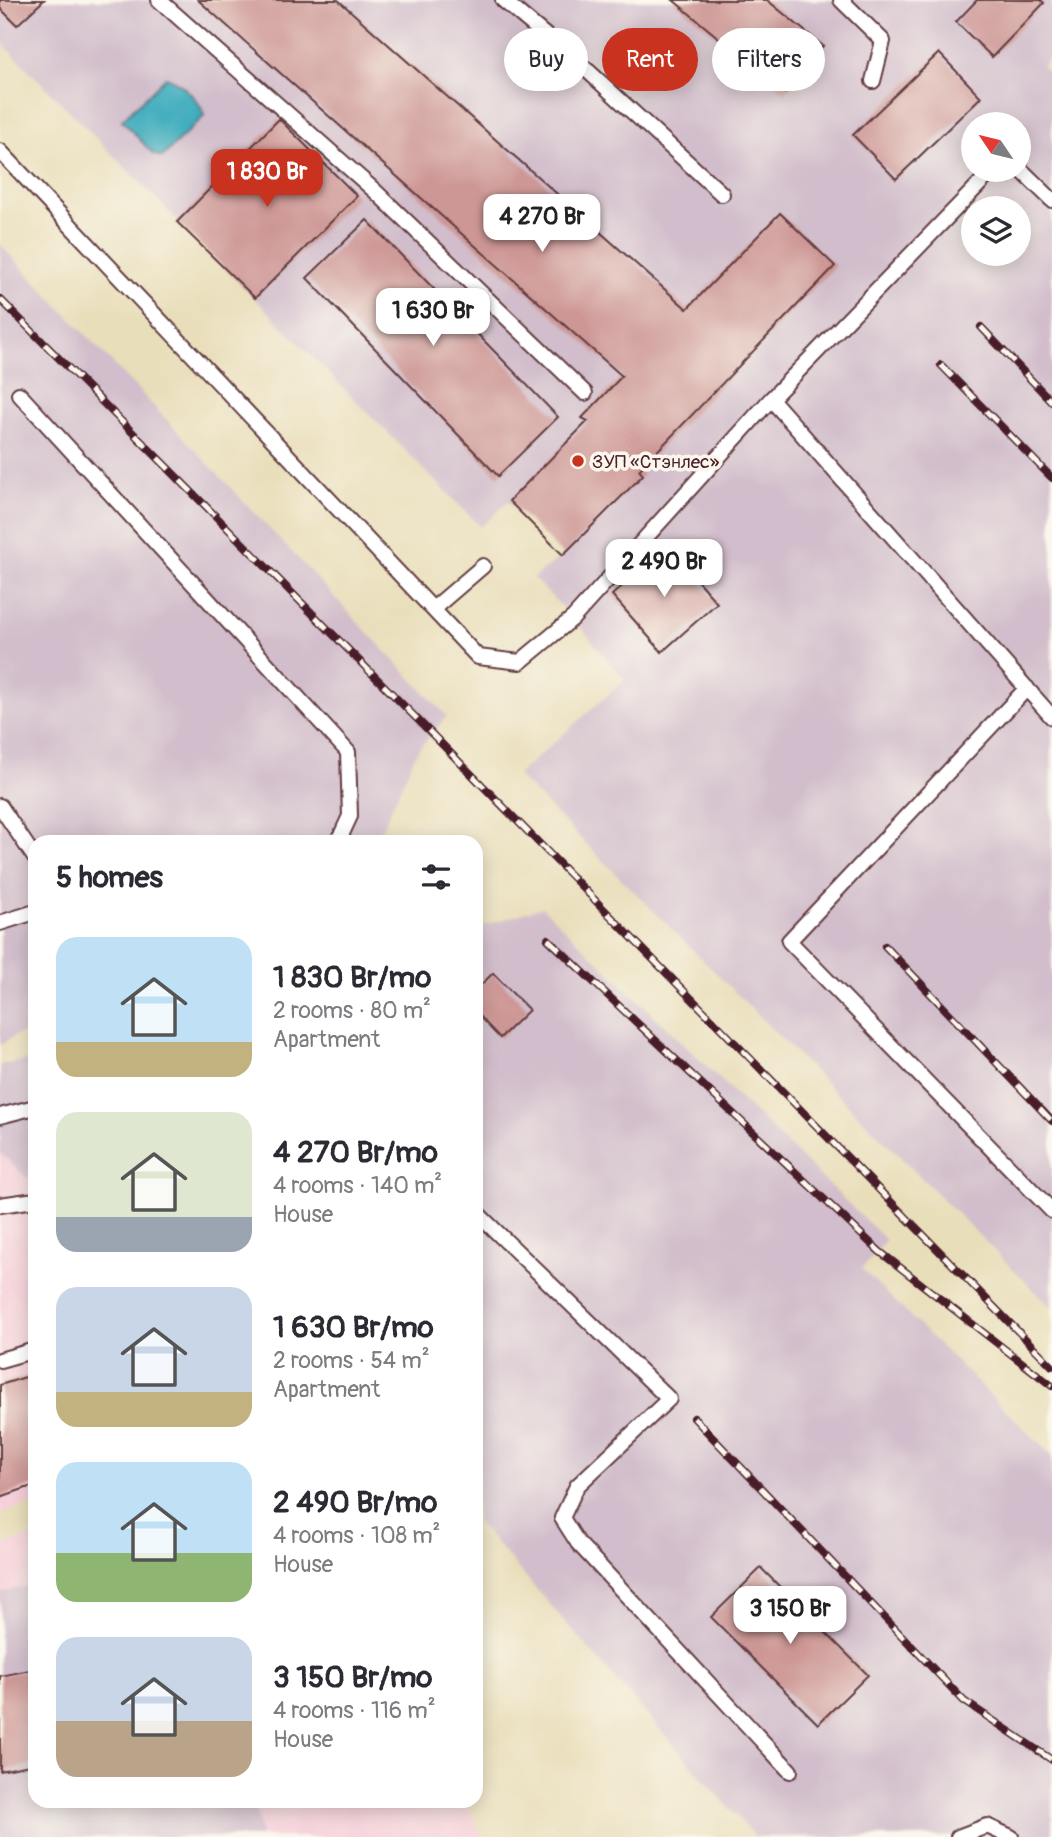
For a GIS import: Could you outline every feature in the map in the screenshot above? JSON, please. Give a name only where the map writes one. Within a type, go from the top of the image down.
[{"type":"lane","points":[[159,0],[375,191],[585,393]]},
{"type":"lane","points":[[503,0],[587,71],[722,194]]},
{"type":"lane","points":[[841,0],[883,41],[873,81]]},
{"type":"lane","points":[[0,151],[478,657],[520,662],[573,618],[771,399],[981,182]]},
{"type":"lane","points":[[1031,180],[1052,200]]},
{"type":"lane","points":[[19,394],[348,752],[350,817],[341,835]]},
{"type":"lane","points":[[771,399],[1052,717]]},
{"type":"lane","points":[[433,610],[483,566]]},
{"type":"lane","points":[[1027,688],[789,941],[1052,1211]]},
{"type":"lane","points":[[0,806],[28,848]]},
{"type":"lane","points":[[0,923],[28,914]]},
{"type":"lane","points":[[0,1116],[28,1109]]},
{"type":"lane","points":[[0,1205],[28,1201]]},
{"type":"lane","points":[[483,1219],[669,1399],[577,1486],[562,1518],[578,1543],[790,1771]]},
{"type":"lane","points":[[0,1360],[28,1352]]},
{"type":"lane","points":[[958,1837],[987,1826],[1011,1837]]},
{"type":"shaded area","points":[[0,0],[1052,0],[1052,55],[1042,66],[1052,76],[1052,1308],[517,775],[625,680],[573,618],[533,578],[563,555],[509,501],[481,527],[0,41]]},
{"type":"shaded area","points":[[0,244],[447,716],[417,751],[379,835],[28,835],[28,1033],[16,1035],[0,1045]]},
{"type":"shaded area","points":[[542,907],[886,1240],[862,1269],[1052,1456],[1052,1837],[755,1837],[483,1529],[483,926]]},
{"type":"shaded area","points":[[28,1060],[28,1177],[0,1152],[0,1065]]},
{"type":"shaded area","points":[[0,1152],[28,1177],[28,1504],[0,1514]]},
{"type":"shaded area","points":[[28,1537],[28,1808],[469,1808],[482,1837],[0,1837],[0,1546]]},
{"type":"shaded area","points":[[28,1586],[28,1808],[256,1808],[261,1837],[0,1837],[0,1593]]},
{"type":"water","points":[[166,77],[190,93],[204,116],[162,157],[153,154],[122,120]]},
{"type":"building","points":[[0,0],[44,0],[17,25],[0,8]]},
{"type":"building","points":[[198,0],[338,0],[687,309],[780,213],[835,266],[639,470],[643,475],[563,555],[509,501],[588,421],[582,418],[622,376]]},
{"type":"building","points":[[673,0],[767,0],[801,28],[712,28],[712,32]]},
{"type":"building","points":[[977,0],[1041,0],[1044,3],[992,57],[956,22]]},
{"type":"building","points":[[939,53],[981,97],[965,112],[961,112],[961,116],[896,179],[853,135]]},
{"type":"building","points":[[279,119],[357,196],[255,298],[177,222]]},
{"type":"building","points":[[367,220],[558,417],[498,476],[307,278]]},
{"type":"building","points":[[667,546],[717,603],[662,652],[612,595]]},
{"type":"building","points":[[493,973],[529,1010],[500,1038],[483,1020],[483,983]]},
{"type":"building","points":[[28,1376],[28,1487],[0,1497],[0,1385]]},
{"type":"building","points":[[761,1568],[868,1675],[818,1724],[711,1617]]},
{"type":"building","points":[[28,1670],[28,1765],[0,1771],[0,1676]]},
{"type":"railway","points":[[0,299],[429,731],[1052,1366]]},
{"type":"railway","points":[[981,327],[1052,402]]},
{"type":"railway","points":[[941,365],[1052,478]]},
{"type":"railway","points":[[548,939],[879,1251],[1052,1386]]},
{"type":"railway","points":[[885,946],[1052,1121]]},
{"type":"railway","points":[[694,1418],[964,1701],[1052,1760]]},
{"type":"place","name":"ЗУП «Стэнлес»","points":[[578,461]]}]
